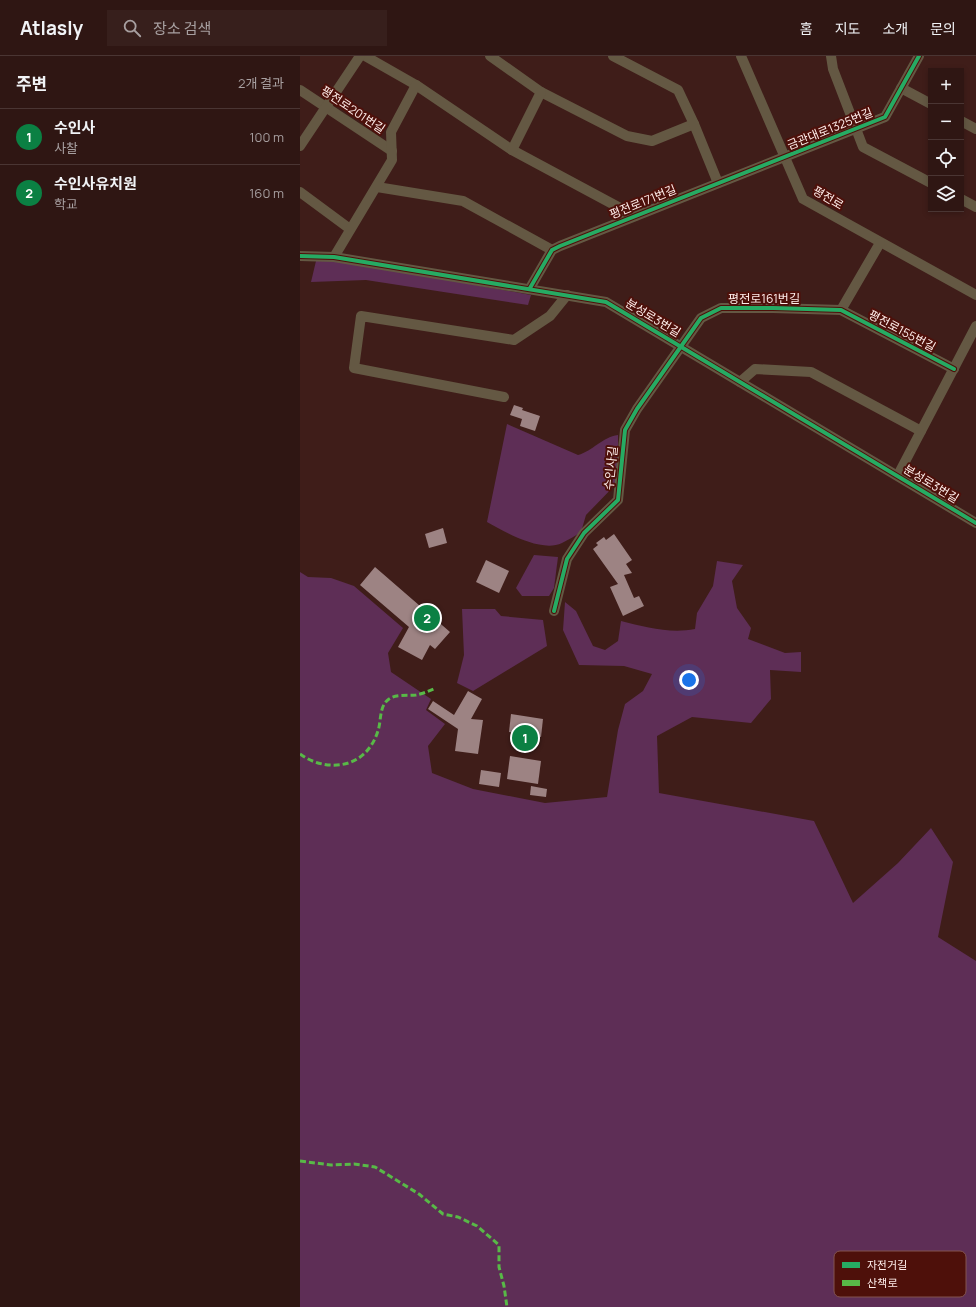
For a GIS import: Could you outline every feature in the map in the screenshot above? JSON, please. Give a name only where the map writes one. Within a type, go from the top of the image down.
[{"type":"street","points":[[300,146],[360,56]]},
{"type":"street","points":[[365,56],[416,86]]},
{"type":"street","points":[[490,56],[541,92],[627,136],[652,141],[694,124]]},
{"type":"street","points":[[613,56],[678,90],[694,124],[718,183]]},
{"type":"street","name":"평전로","points":[[741,56],[803,199],[976,296]]},
{"type":"street","points":[[831,56],[833,69],[863,147],[928,181]]},
{"type":"street","name":"금관대로1325번길","points":[[784,158],[885,117],[919,56]]},
{"type":"street","name":"평전로201번길","points":[[334,257],[378,186],[392,160],[391,132],[416,86]]},
{"type":"street","name":"평전로171번길","points":[[416,86],[512,150],[635,216]]},
{"type":"street","points":[[901,88],[928,102]]},
{"type":"street","name":"평전로201번길","points":[[300,90],[392,151]]},
{"type":"street","points":[[512,150],[541,92]]},
{"type":"street","points":[[964,122],[976,129]]},
{"type":"street","name":"평전로171번길","points":[[552,250],[784,158]]},
{"type":"street","points":[[378,186],[463,201],[552,250],[530,288]]},
{"type":"street","points":[[300,192],[350,229]]},
{"type":"street","points":[[964,201],[976,207]]},
{"type":"street","points":[[841,310],[880,243]]},
{"type":"street","name":"분성로3번길","points":[[300,256],[334,257],[530,288],[606,302],[898,475],[976,523]]},
{"type":"street","points":[[504,398],[354,368],[361,316],[514,340],[550,316],[567,295]]},
{"type":"street","name":"평전로161번길","points":[[681,347],[701,318],[721,308],[841,310]]},
{"type":"street","name":"평전로155번길","points":[[841,310],[954,369]]},
{"type":"street","points":[[898,475],[976,326]]},
{"type":"street","name":"수인사길","points":[[554,611],[567,559],[584,533],[618,500],[625,430],[636,409],[681,347]]},
{"type":"street","points":[[740,382],[756,369],[811,372],[921,431]]},
{"type":"shaded area","points":[[331,259],[531,295],[528,305],[366,280],[311,282],[316,261]]},
{"type":"shaded area","points":[[507,424],[578,455],[607,438],[618,435],[618,482],[586,515],[581,532],[572,538],[562,543],[544,545],[513,536],[487,522]]},
{"type":"shaded area","points":[[534,555],[558,557],[554,588],[549,596],[522,596],[516,588]]},
{"type":"shaded area","points":[[717,561],[743,565],[732,581],[737,608],[751,628],[748,639],[785,653],[801,652],[801,672],[770,670],[771,699],[751,723],[692,717],[657,736],[659,793],[814,821],[853,903],[898,863],[931,828],[953,862],[938,937],[976,961],[976,1307],[300,1307],[300,572],[308,577],[331,578],[354,586],[403,628],[388,653],[391,672],[431,699],[426,710],[445,724],[428,746],[432,773],[473,789],[545,803],[607,797],[618,730],[625,704],[643,691],[652,674],[624,666],[579,665],[563,630],[565,602],[576,611],[593,646],[605,650],[618,641],[621,621],[676,631],[695,629],[697,613],[713,586]]},
{"type":"shaded area","points":[[462,609],[495,609],[501,616],[543,620],[547,646],[473,691],[457,683],[464,655]]},
{"type":"building","points":[[514,405],[523,408],[522,410],[540,416],[535,431],[520,426],[522,419],[510,415]]},
{"type":"building","points":[[443,528],[447,543],[429,548],[425,534]]},
{"type":"building","points":[[614,534],[632,560],[626,564],[632,573],[624,575],[634,598],[639,596],[644,606],[623,616],[610,587],[618,584],[593,549],[598,545],[596,543],[604,537],[606,540]]},
{"type":"building","points":[[486,560],[509,571],[499,593],[476,582]]},
{"type":"building","points":[[375,567],[450,632],[435,649],[430,645],[422,660],[398,647],[409,627],[360,585]]},
{"type":"building","points":[[468,691],[482,699],[471,719],[483,720],[478,754],[455,751],[458,729],[428,709],[433,701],[454,715]]},
{"type":"building","points":[[511,714],[543,719],[541,737],[509,732]]},
{"type":"building","points":[[510,756],[541,761],[538,784],[507,779]]},
{"type":"building","points":[[481,770],[501,773],[499,787],[479,784]]},
{"type":"building","points":[[531,786],[547,789],[546,797],[530,795]]},
{"type":"marked path","points":[[300,754],[313,761],[327,765],[352,762],[364,754],[373,742],[377,735],[382,708],[389,699],[395,696],[418,695],[436,688]]},
{"type":"marked path","points":[[300,1161],[331,1165],[354,1164],[375,1167],[419,1194],[443,1214],[458,1217],[477,1226],[499,1245],[499,1267],[507,1307]]},
{"type":"cycle path","points":[[530,288],[552,250],[560,246],[885,117],[919,56]]},
{"type":"cycle path","points":[[300,256],[334,257],[606,302],[976,523]]},
{"type":"cycle path","points":[[554,611],[567,559],[584,533],[618,500],[625,430],[637,409],[701,318],[721,308],[841,310],[954,369]]},
{"type":"place","name":"수인사유치원","points":[[427,618]]},
{"type":"place","name":"수인사","points":[[525,738]]}]
